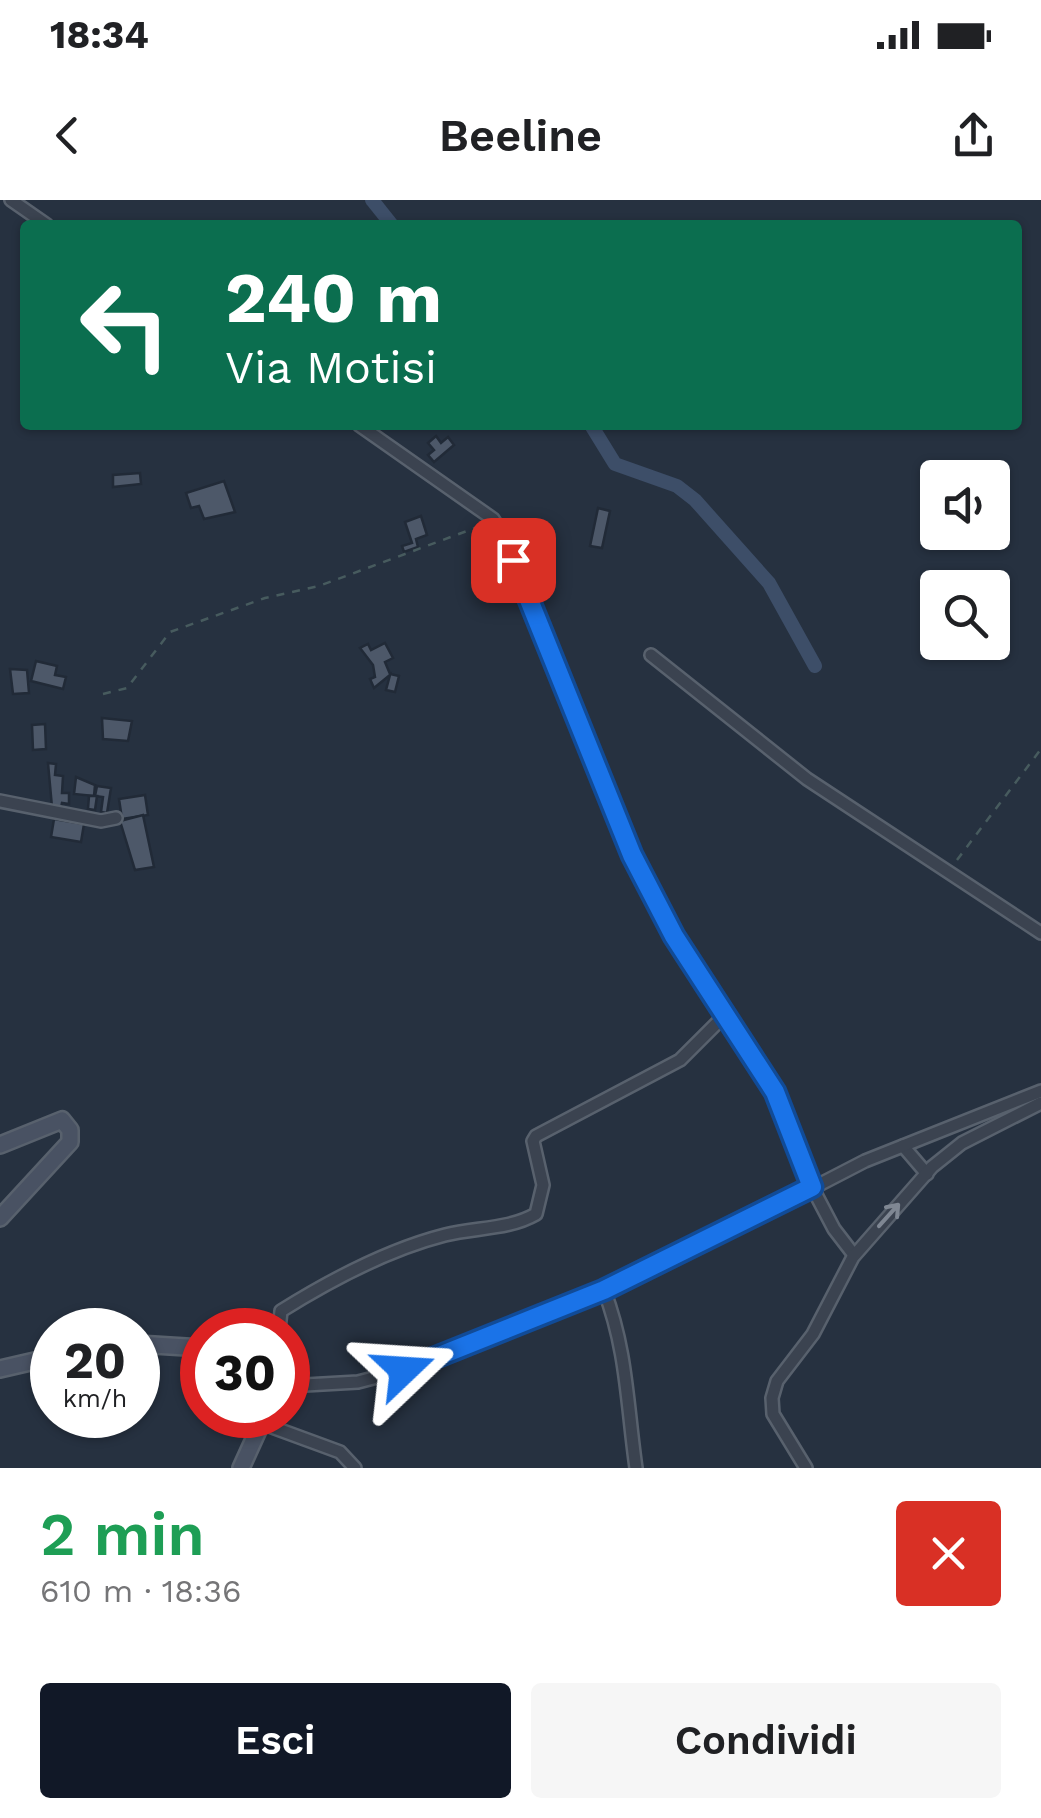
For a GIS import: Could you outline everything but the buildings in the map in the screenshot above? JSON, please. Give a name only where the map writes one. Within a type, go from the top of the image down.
[{"type":"main road","points":[[0,1145],[46,1123],[62,1120],[70,1130],[70,1142],[0,1218]]},
{"type":"main road","points":[[0,1369],[30,1362]]},
{"type":"main road","points":[[241,1468],[254,1438]]},
{"type":"street","points":[[12,200],[40,220]]},
{"type":"street","points":[[365,430],[493,520],[632,855],[674,936],[775,1092],[812,1187],[834,1229],[854,1256]]},
{"type":"street","points":[[651,655],[807,780],[1041,933]]},
{"type":"street","points":[[0,801],[100,821],[116,818]]},
{"type":"street","points":[[287,1308],[386,1257],[447,1234],[522,1222],[536,1214],[542,1186],[532,1141],[536,1136],[680,1060],[724,1016]]},
{"type":"street","points":[[310,1385],[358,1382],[404,1370],[604,1290],[812,1187],[1041,1091]]},
{"type":"street","points":[[806,1468],[773,1414],[772,1398],[778,1381],[813,1334],[854,1256],[926,1174],[962,1143],[1041,1103]]},
{"type":"street","points":[[904,1146],[926,1174]]},
{"type":"street","points":[[604,1290],[624,1349],[623,1376],[636,1468]]},
{"type":"street","points":[[307,1438],[340,1452],[355,1468]]},
{"type":"path","points":[[103,694],[126,688],[170,632],[265,598],[319,586],[493,520]]},
{"type":"path","points":[[947,874],[1041,748]]},
{"type":"waterway","points":[[372,200],[388,220]]},
{"type":"waterway","points":[[594,430],[615,464],[677,486],[695,500],[769,583],[815,666]]},
{"type":"route","points":[[404,1370],[560,1310],[722,1235],[812,1187],[775,1092],[674,936],[632,855],[513,560]]}]
